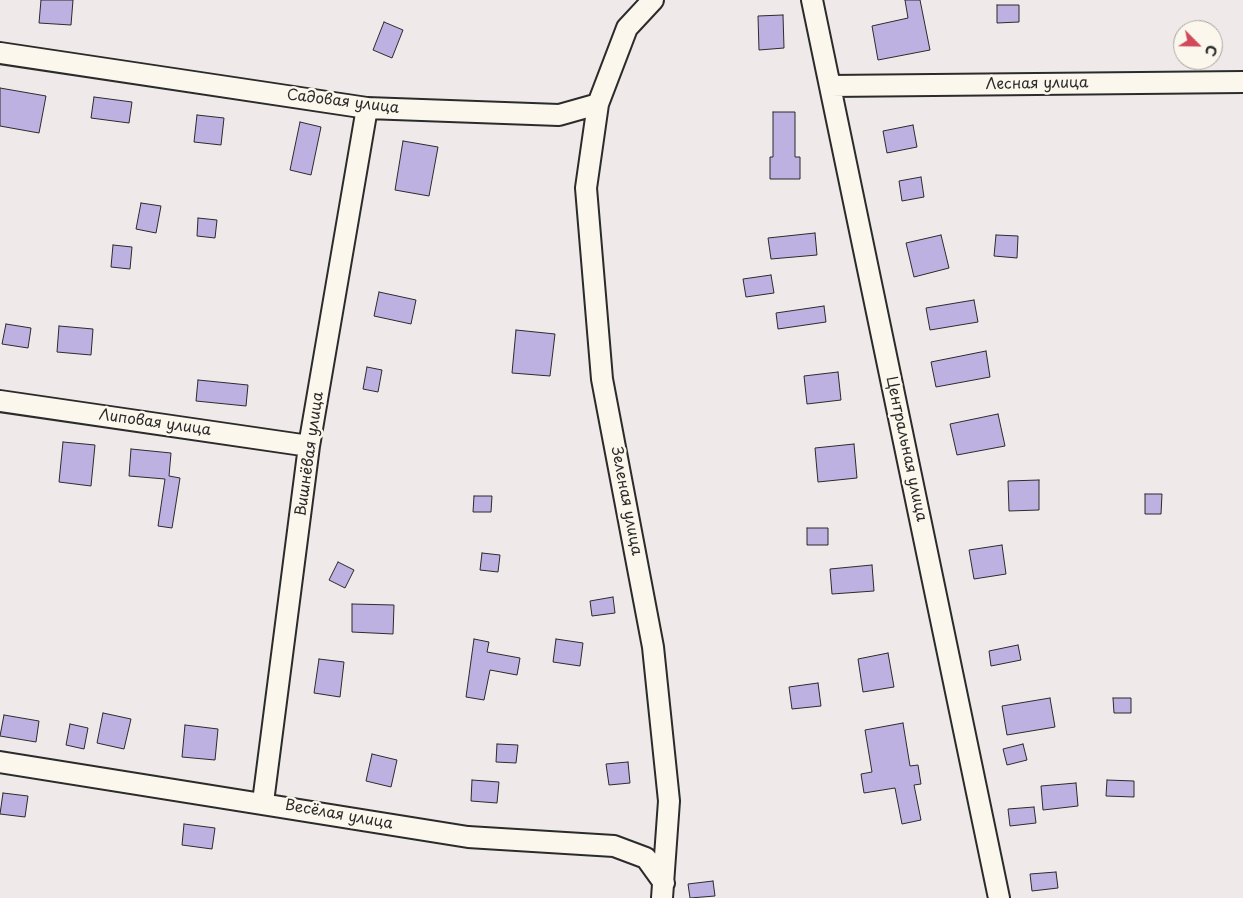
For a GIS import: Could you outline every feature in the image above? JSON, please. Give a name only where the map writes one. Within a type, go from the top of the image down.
[{"type":"street","points":[[598,104],[627,28],[653,0]]},
{"type":"street","name":"Центральная улица","points":[[812,0],[999,898]]},
{"type":"street","name":"Садовая улица","points":[[0,52],[367,108],[558,115],[598,104]]},
{"type":"street","name":"Лесная улица","points":[[830,86],[1243,82]]},
{"type":"street","name":"Зеленая улица","points":[[598,104],[586,188],[589,226],[602,379],[653,647],[669,801],[663,890]]},
{"type":"street","name":"Вишнёвая улица","points":[[263,802],[309,446],[367,108]]},
{"type":"street","name":"Липовая улица","points":[[0,401],[309,446]]},
{"type":"street","name":"Весёлая улица","points":[[0,762],[263,802],[468,837],[614,846],[646,858],[663,890]]},
{"type":"building","points":[[41,0],[73,0],[71,25],[39,23]]},
{"type":"building","points":[[905,0],[920,0],[930,50],[878,60],[872,26],[908,18]]},
{"type":"building","points":[[997,5],[1019,5],[1019,22],[997,23]]},
{"type":"building","points":[[783,15],[784,48],[759,50],[758,16]]},
{"type":"building","points":[[384,22],[403,30],[392,58],[373,50]]},
{"type":"building","points":[[0,88],[46,96],[39,133],[0,126]]},
{"type":"building","points":[[94,97],[132,102],[129,123],[91,118]]},
{"type":"building","points":[[773,112],[795,112],[795,157],[800,157],[800,179],[770,179],[770,157],[773,157]]},
{"type":"building","points":[[197,115],[224,118],[221,145],[194,142]]},
{"type":"building","points":[[300,122],[321,127],[311,175],[290,170]]},
{"type":"building","points":[[913,125],[917,147],[887,153],[883,131]]},
{"type":"building","points":[[403,141],[438,147],[429,196],[395,190]]},
{"type":"building","points":[[921,177],[924,197],[902,201],[899,181]]},
{"type":"building","points":[[141,203],[161,206],[156,233],[136,229]]},
{"type":"building","points":[[198,218],[217,220],[215,238],[197,236]]},
{"type":"building","points":[[815,233],[817,255],[771,259],[768,238]]},
{"type":"building","points":[[941,235],[949,268],[914,277],[906,243]]},
{"type":"building","points":[[996,235],[1018,236],[1017,258],[994,256]]},
{"type":"building","points":[[113,245],[132,247],[130,269],[111,267]]},
{"type":"building","points":[[771,275],[774,293],[746,297],[743,279]]},
{"type":"building","points":[[379,292],[416,300],[411,324],[374,316]]},
{"type":"building","points":[[974,300],[978,322],[930,330],[926,308]]},
{"type":"building","points":[[824,306],[826,322],[778,329],[776,313]]},
{"type":"building","points":[[6,324],[31,328],[28,348],[2,344]]},
{"type":"building","points":[[59,326],[93,329],[91,355],[57,352]]},
{"type":"building","points":[[516,330],[555,334],[550,376],[512,373]]},
{"type":"building","points":[[986,351],[990,377],[936,387],[931,362]]},
{"type":"building","points":[[367,367],[382,370],[378,392],[363,389]]},
{"type":"building","points":[[838,372],[841,400],[807,404],[804,376]]},
{"type":"building","points":[[198,380],[248,385],[246,406],[196,401]]},
{"type":"building","points":[[998,414],[1005,446],[957,455],[950,424]]},
{"type":"building","points":[[63,442],[95,445],[91,486],[59,482]]},
{"type":"building","points":[[854,444],[857,478],[818,482],[815,448]]},
{"type":"building","points":[[131,449],[171,453],[169,476],[180,478],[172,528],[158,526],[165,479],[129,476]]},
{"type":"building","points":[[1039,480],[1039,510],[1009,511],[1008,481]]},
{"type":"building","points":[[1145,494],[1162,494],[1161,514],[1145,514]]},
{"type":"building","points":[[474,496],[492,496],[491,512],[473,512]]},
{"type":"building","points":[[807,528],[828,528],[828,545],[807,545]]},
{"type":"building","points":[[1002,545],[1006,574],[974,579],[969,550]]},
{"type":"building","points":[[482,553],[500,555],[498,572],[480,570]]},
{"type":"building","points":[[338,562],[354,570],[345,588],[329,580]]},
{"type":"building","points":[[872,565],[874,591],[832,594],[830,569]]},
{"type":"building","points":[[613,597],[615,613],[592,616],[590,601]]},
{"type":"building","points":[[352,604],[394,605],[393,634],[352,632]]},
{"type":"building","points":[[474,639],[489,642],[487,652],[520,658],[517,675],[490,670],[484,700],[466,697]]},
{"type":"building","points":[[556,639],[583,643],[580,666],[553,662]]},
{"type":"building","points":[[1018,645],[1021,660],[991,666],[989,651]]},
{"type":"building","points":[[888,653],[894,687],[863,692],[858,659]]},
{"type":"building","points":[[319,659],[344,662],[340,697],[314,693]]},
{"type":"building","points":[[818,683],[821,706],[792,709],[789,687]]},
{"type":"building","points":[[1050,698],[1055,727],[1007,735],[1002,706]]},
{"type":"building","points":[[1113,698],[1131,698],[1131,713],[1114,713]]},
{"type":"building","points":[[103,713],[131,719],[124,749],[97,743]]},
{"type":"building","points":[[4,715],[39,721],[36,742],[0,736]]},
{"type":"building","points":[[903,723],[910,766],[918,765],[921,784],[914,785],[921,820],[902,824],[895,788],[864,793],[861,774],[872,772],[865,730]]},
{"type":"building","points":[[70,724],[88,728],[84,749],[66,745]]},
{"type":"building","points":[[185,725],[218,729],[215,760],[182,757]]},
{"type":"building","points":[[497,744],[518,745],[516,763],[496,762]]},
{"type":"building","points":[[1023,744],[1027,760],[1007,765],[1003,749]]},
{"type":"building","points":[[372,754],[397,760],[391,787],[366,781]]},
{"type":"building","points":[[628,762],[630,783],[609,785],[606,764]]},
{"type":"building","points":[[472,780],[499,782],[497,803],[471,801]]},
{"type":"building","points":[[1107,780],[1134,781],[1134,797],[1106,796]]},
{"type":"building","points":[[1076,783],[1078,806],[1043,810],[1041,786]]},
{"type":"building","points":[[3,793],[28,796],[25,817],[0,814]]},
{"type":"building","points":[[1034,807],[1036,823],[1010,826],[1008,809]]},
{"type":"building","points":[[184,824],[215,828],[212,849],[182,845]]},
{"type":"building","points":[[1056,872],[1058,888],[1032,891],[1030,874]]},
{"type":"building","points":[[713,881],[715,896],[690,898],[688,884]]}]
